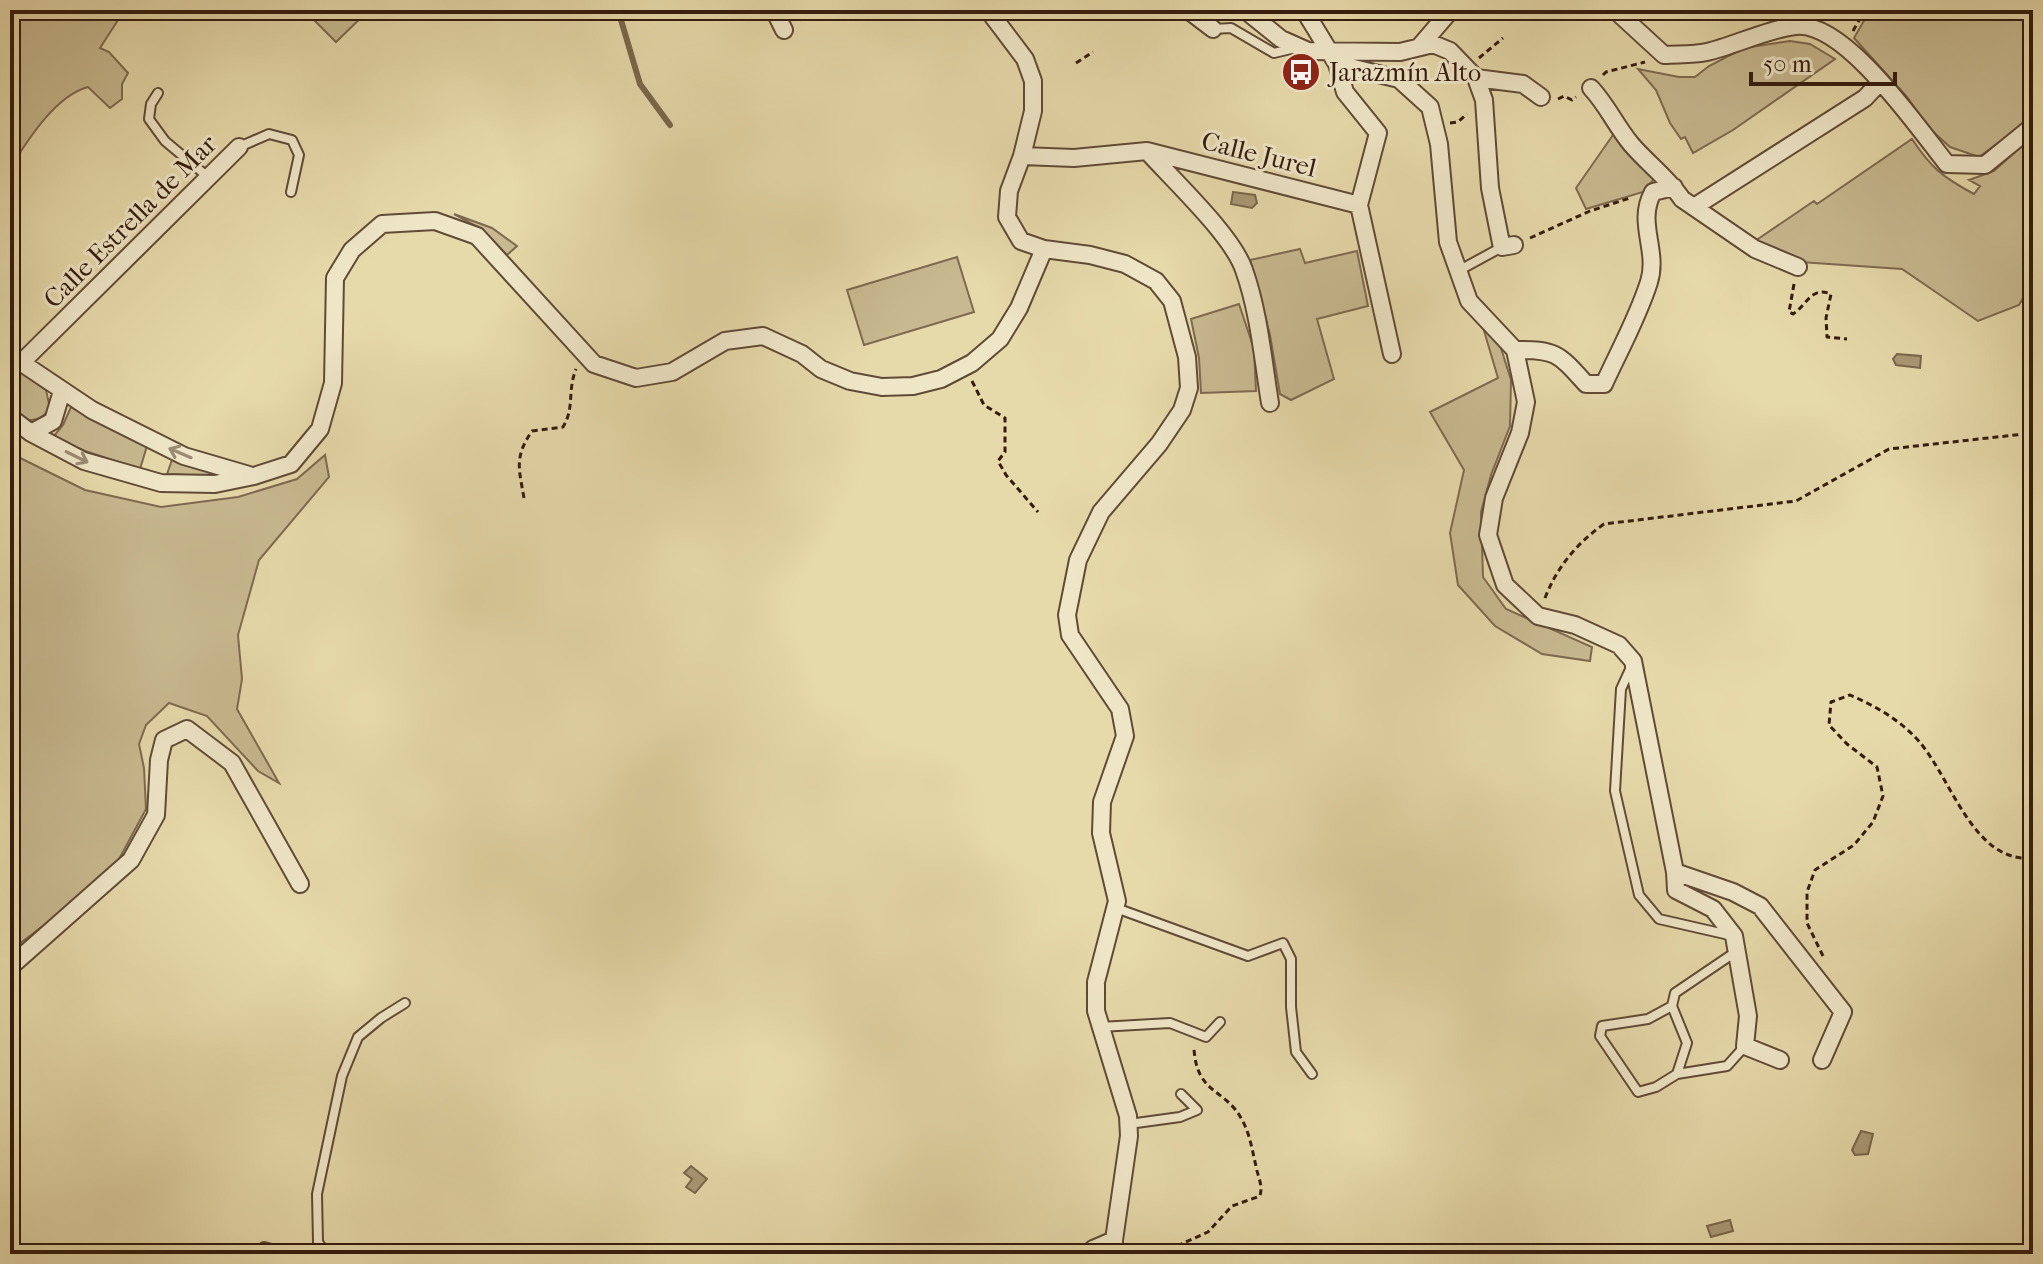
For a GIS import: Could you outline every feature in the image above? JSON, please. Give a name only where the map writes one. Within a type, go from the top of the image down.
[{"type":"street","points":[[774,10],[784,30]]},
{"type":"street","points":[[988,10],[1025,59],[1033,81],[1033,111],[1009,191],[1007,217],[1021,241],[1044,249],[1090,255],[1125,264],[1156,281],[1172,301],[1187,357],[1189,388],[1182,410],[1159,444],[1101,512],[1078,560],[1067,615],[1070,635],[1120,709],[1125,736],[1102,802],[1101,833],[1117,901],[1096,982],[1096,1011],[1128,1116],[1129,1136],[1114,1247],[1093,1249],[1090,1254]]},
{"type":"street","points":[[1188,10],[1213,29]]},
{"type":"street","points":[[1245,10],[1281,39],[1308,51],[1399,79],[1430,107],[1439,144],[1448,242],[1469,301],[1515,350],[1526,402],[1520,433],[1494,498],[1488,535],[1505,585],[1538,616],[1575,625],[1619,645],[1633,661],[1676,890],[1713,909],[1735,944],[1748,1016],[1745,1046],[1780,1060]]},
{"type":"street","points":[[1304,10],[1334,57],[1345,92],[1378,133],[1359,205],[1392,354]]},
{"type":"street","points":[[1420,46],[1451,10]]},
{"type":"street","points":[[1615,10],[1664,55],[1704,53],[1798,25],[1806,18],[1845,44],[1947,164],[1985,165],[2033,126]]},
{"type":"street","points":[[1334,57],[1400,52],[1433,44],[1450,51],[1476,78],[1484,100],[1490,188],[1508,246]]},
{"type":"street","points":[[1476,78],[1523,84],[1541,97]]},
{"type":"street","points":[[1694,207],[1865,98],[1880,82]]},
{"type":"street","points":[[1591,88],[1606,104],[1626,138],[1682,199],[1755,249],[1793,265]]},
{"type":"street","name":"Calle Estrella de Mar","points":[[239,147],[15,359],[92,410],[184,456],[254,476]]},
{"type":"street","points":[[1147,151],[1232,246],[1244,269],[1270,403]]},
{"type":"street","name":"Calle Jurel","points":[[1022,156],[1074,158],[1147,151],[1359,205]]},
{"type":"street","points":[[1515,350],[1542,349],[1562,357],[1586,384],[1604,384],[1650,280],[1652,256],[1645,215],[1647,203],[1653,192],[1674,187]]},
{"type":"street","points":[[10,417],[31,433],[84,461],[161,483],[215,484],[291,464],[320,429],[333,383],[335,278],[352,250],[382,224],[435,221],[477,236],[594,364],[636,378],[672,372],[725,341],[763,336],[802,354],[821,369],[850,381],[882,387],[913,386],[941,379],[964,367],[1000,339],[1019,308],[1044,249]]},
{"type":"street","points":[[31,433],[53,421],[62,391]]},
{"type":"street","points":[[10,967],[131,860],[156,815],[159,760],[164,740],[187,729],[232,763],[300,884]]},
{"type":"street","points":[[1675,872],[1733,892],[1760,906],[1843,1012],[1822,1060]]},
{"type":"lane","points":[[1213,29],[1231,28],[1274,53],[1299,47]]},
{"type":"lane","points":[[158,93],[151,104],[149,119],[165,141],[209,177]]},
{"type":"lane","points":[[239,147],[269,134],[292,140],[299,155],[291,192]]},
{"type":"lane","points":[[1458,271],[1508,246]]},
{"type":"lane","points":[[1633,661],[1621,689],[1615,791],[1639,895],[1659,919],[1735,944]]},
{"type":"lane","points":[[1116,908],[1248,956],[1283,943],[1291,959],[1291,1007],[1296,1052],[1312,1074]]},
{"type":"lane","points":[[1677,1074],[1687,1043],[1672,1006],[1675,993],[1735,944]]},
{"type":"lane","points":[[326,1254],[318,1242],[317,1194],[342,1076],[358,1037],[405,1003]]},
{"type":"lane","points":[[1672,1006],[1648,1019],[1602,1026],[1600,1036],[1638,1092],[1656,1087],[1677,1074],[1727,1066],[1745,1046]]},
{"type":"lane","points":[[1100,1027],[1170,1023],[1206,1037],[1220,1022]]},
{"type":"lane","points":[[1128,1124],[1180,1117],[1197,1110],[1181,1094]]},
{"type":"lane","points":[[264,1247],[291,1254]]},
{"type":"path","points":[[1834,20],[1837,10]]},
{"type":"path","points":[[1845,44],[1865,10]]},
{"type":"path","points":[[1487,52],[1503,38]]},
{"type":"path","points":[[1076,63],[1093,52]]},
{"type":"path","points":[[1541,97],[1556,100],[1564,96],[1572,100],[1591,88],[1606,72],[1664,55]]},
{"type":"path","points":[[1434,125],[1458,122],[1484,100]]},
{"type":"path","points":[[1508,246],[1590,211],[1653,192]]},
{"type":"path","points":[[1793,265],[1789,312],[1793,314],[1800,309],[1814,293],[1822,291],[1831,294],[1826,318],[1827,337],[1847,339]]},
{"type":"path","points":[[524,498],[518,465],[521,447],[532,431],[563,427],[571,413],[570,387],[577,368],[587,355]]},
{"type":"path","points":[[964,367],[984,405],[1005,418],[1005,452],[998,461],[1038,512]]},
{"type":"path","points":[[1538,616],[1552,581],[1581,540],[1604,524],[1796,501],[1889,449],[2033,433]]},
{"type":"path","points":[[1824,959],[1807,923],[1807,892],[1815,870],[1854,845],[1873,822],[1883,796],[1877,767],[1847,744],[1829,725],[1831,702],[1850,695],[1878,708],[1915,736],[1944,777],[1971,826],[1995,849],[2026,859],[2033,858]]},
{"type":"path","points":[[1138,1254],[1168,1250],[1208,1232],[1232,1206],[1260,1196],[1262,1185],[1241,1116],[1204,1083],[1195,1059],[1193,1033]]},
{"type":"shaded area","points":[[10,10],[127,10],[100,48],[109,52],[128,73],[122,84],[122,99],[110,108],[88,87],[64,100],[43,120],[10,168]]},
{"type":"shaded area","points":[[310,10],[369,10],[336,42],[307,13]]},
{"type":"shaded area","points":[[1870,10],[2026,10],[2033,17],[2033,117],[1979,157],[1950,147],[1929,128],[1907,97],[1854,38]]},
{"type":"shaded area","points":[[1790,41],[1810,44],[1835,59],[1733,130],[1693,153],[1685,137],[1681,139],[1670,123],[1656,90],[1638,69],[1695,77],[1744,48]]},
{"type":"shaded area","points":[[1615,132],[1655,178],[1643,192],[1586,209],[1576,188]]},
{"type":"shaded area","points":[[2033,136],[2033,281],[2019,305],[1978,321],[1902,269],[1800,262],[1755,241],[1814,201],[1817,204],[1912,139],[1939,171],[1974,194],[1980,186],[1969,180],[1994,171]]},
{"type":"shaded area","points":[[1233,192],[1255,195],[1257,203],[1252,208],[1231,204]]},
{"type":"shaded area","points":[[454,214],[492,228],[517,246],[507,255],[483,230]]},
{"type":"shaded area","points":[[1300,249],[1305,263],[1357,251],[1368,306],[1317,319],[1334,379],[1291,400],[1280,394],[1270,335],[1250,260]]},
{"type":"shaded area","points":[[957,257],[974,312],[864,345],[847,290]]},
{"type":"shaded area","points":[[1239,304],[1254,349],[1256,391],[1201,393],[1199,358],[1191,319]]},
{"type":"shaded area","points":[[1482,324],[1500,345],[1511,380],[1510,426],[1481,512],[1483,577],[1506,609],[1592,647],[1590,661],[1542,654],[1495,626],[1458,585],[1450,533],[1464,470],[1430,412],[1498,378]]},
{"type":"shaded area","points":[[1897,354],[1921,356],[1920,368],[1896,365],[1893,359]]},
{"type":"shaded area","points":[[10,364],[46,390],[50,408],[41,417],[31,420],[10,411]]},
{"type":"shaded area","points":[[71,407],[147,446],[140,469],[53,437],[63,425]]},
{"type":"shaded area","points":[[10,453],[85,490],[161,507],[238,497],[297,479],[325,455],[329,477],[259,560],[238,635],[242,679],[237,709],[279,783],[258,771],[207,716],[169,703],[146,725],[139,744],[144,768],[146,809],[111,874],[10,951]]},
{"type":"shaded area","points":[[173,457],[211,470],[209,476],[167,474]]},
{"type":"shaded area","points":[[1861,1131],[1873,1134],[1868,1154],[1855,1155],[1852,1150]]},
{"type":"shaded area","points":[[691,1166],[707,1179],[695,1193],[686,1187],[692,1179],[684,1173]]},
{"type":"shaded area","points":[[1730,1220],[1733,1231],[1711,1237],[1707,1226]]},
{"type":"waterway","points":[[618,10],[640,84],[670,125]]},
{"type":"place","name":"Jarazmín Alto","points":[[1301,72]]}]
